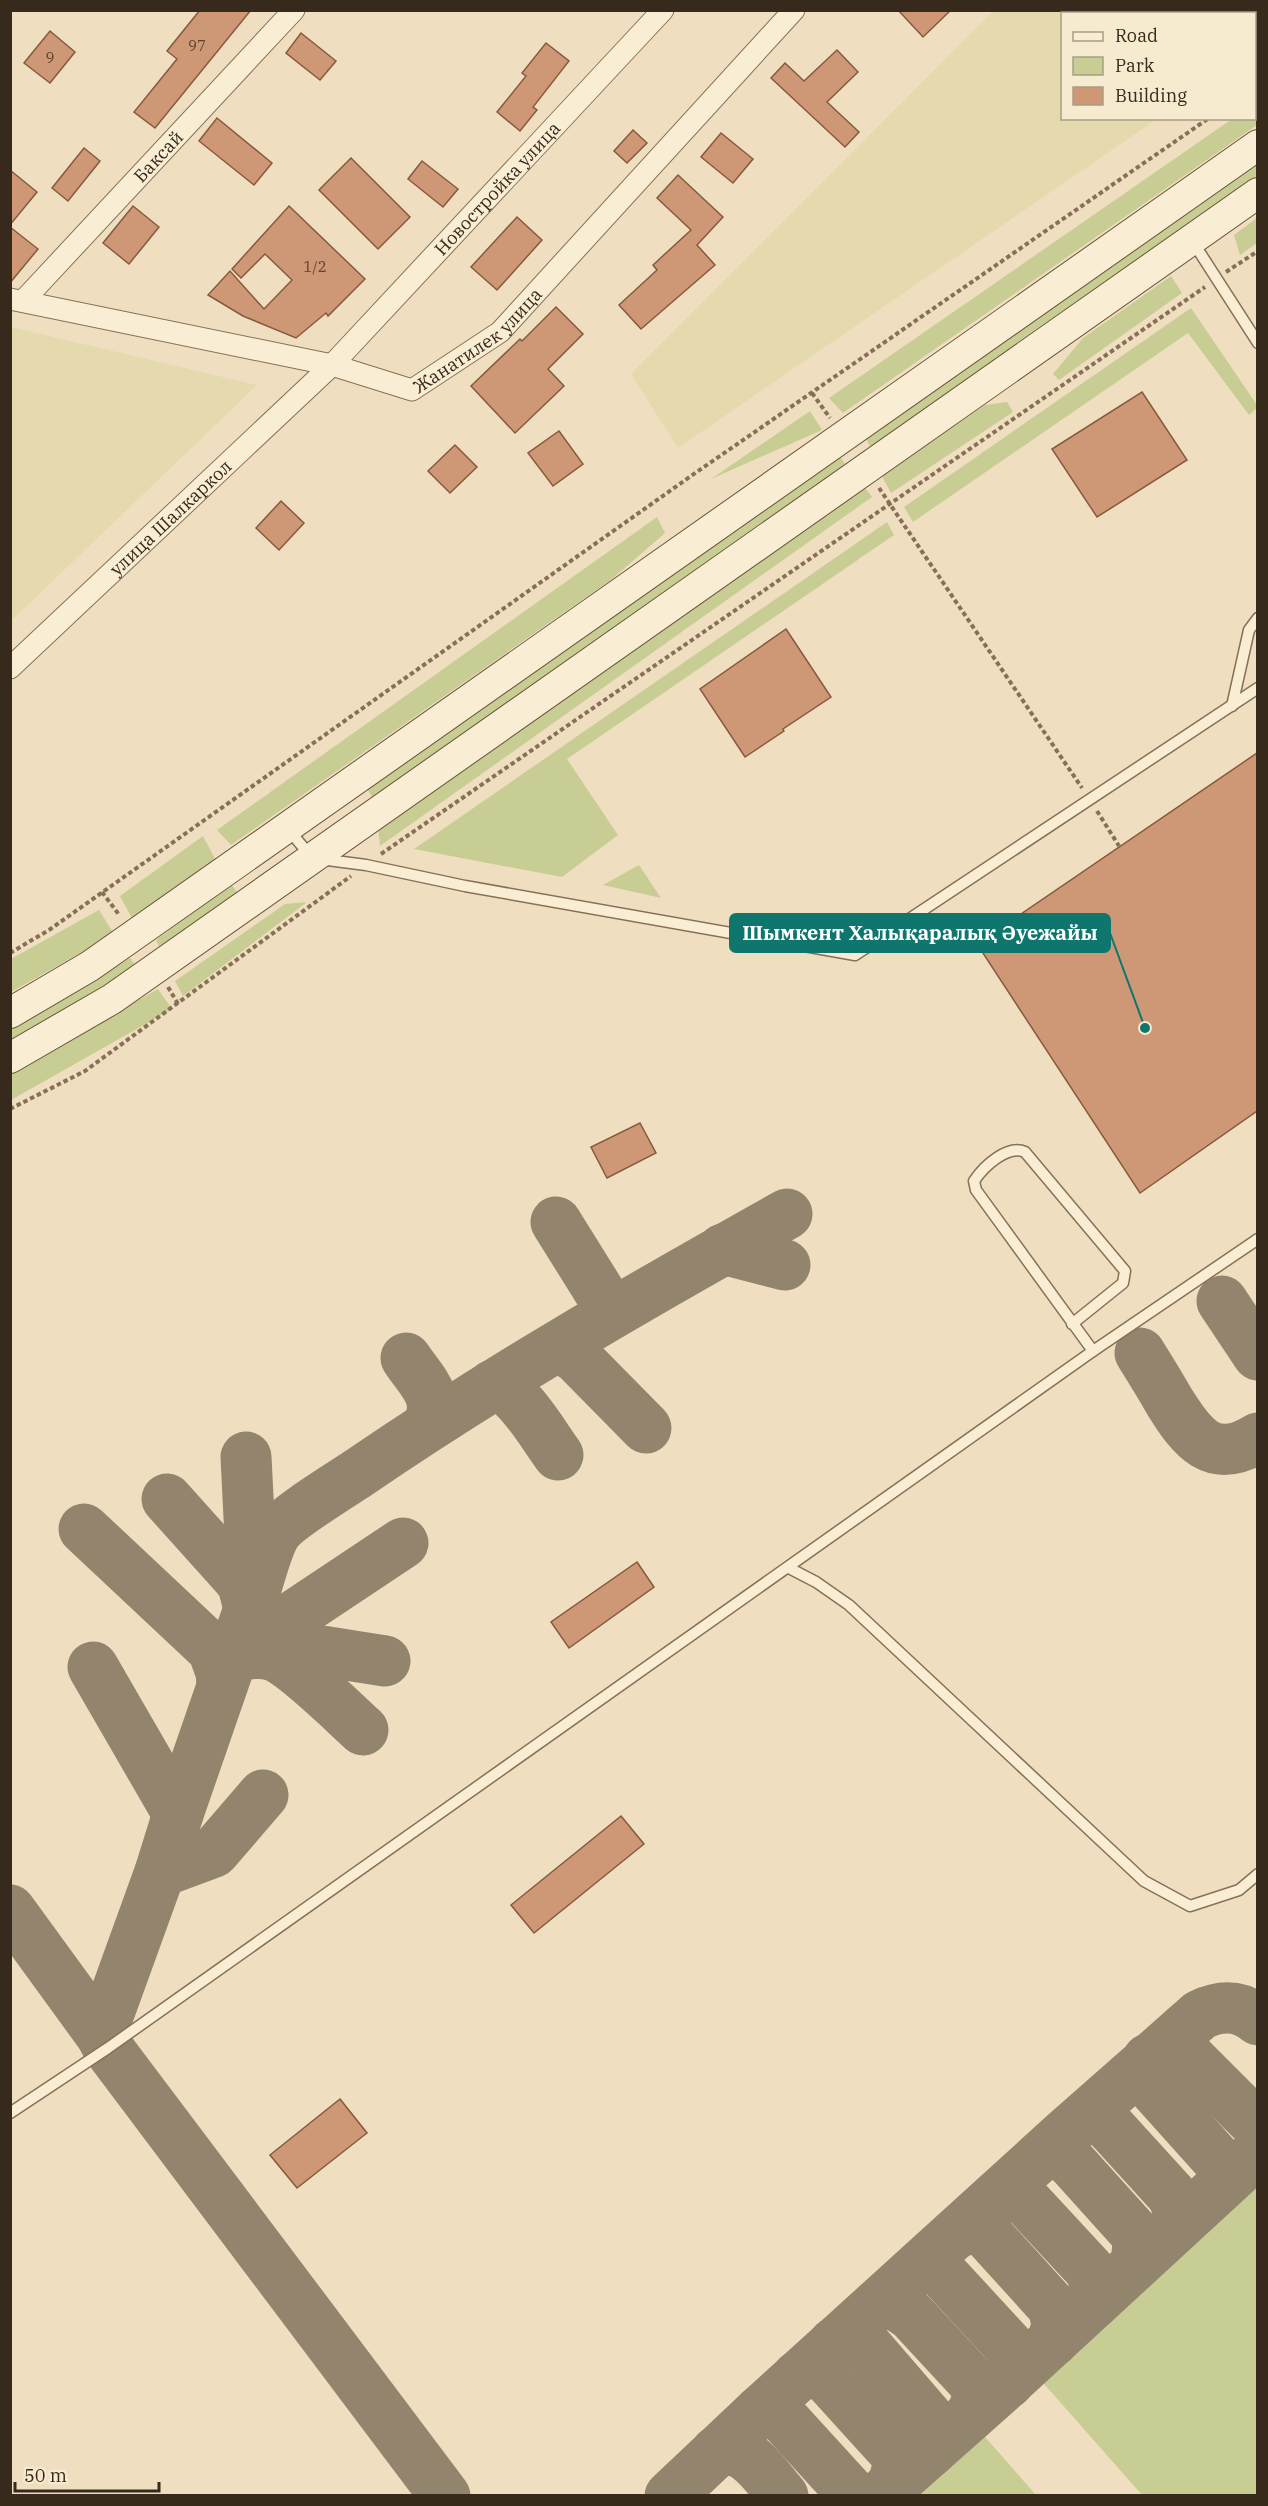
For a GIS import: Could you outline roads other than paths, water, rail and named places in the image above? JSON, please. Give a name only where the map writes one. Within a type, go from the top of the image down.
[{"type":"street","name":"Баксай","points":[[17,300],[294,10]]},
{"type":"street","name":"Новостройка улица","points":[[332,365],[663,10]]},
{"type":"street","name":"Жанатилек улица","points":[[17,300],[332,365],[412,390],[500,332],[794,10]]},
{"type":"street","points":[[10,1013],[90,966],[1257,145]]},
{"type":"street","points":[[10,1058],[112,999],[1257,193]]},
{"type":"street","name":"улица Шалкаркол","points":[[10,669],[332,365]]},
{"type":"lane","points":[[1191,240],[1218,278],[1257,343]]},
{"type":"lane","points":[[1232,706],[1249,630],[1257,618]]},
{"type":"lane","points":[[287,827],[312,858],[366,865],[465,886],[855,955],[1257,688]]},
{"type":"lane","points":[[1072,1324],[1123,1283],[1125,1271],[1025,1152],[1018,1149],[1009,1150],[980,1172],[974,1181],[976,1190],[1072,1324],[1093,1351]]},
{"type":"lane","points":[[10,2113],[108,2048],[1093,1351],[1257,1239]]},
{"type":"lane","points":[[789,1568],[816,1582],[849,1605],[1144,1881],[1190,1906],[1239,1890],[1257,1874]]},
{"type":"place","name":"Шымкент Халықаралық Әуежайы","points":[[1145,1028]]}]
